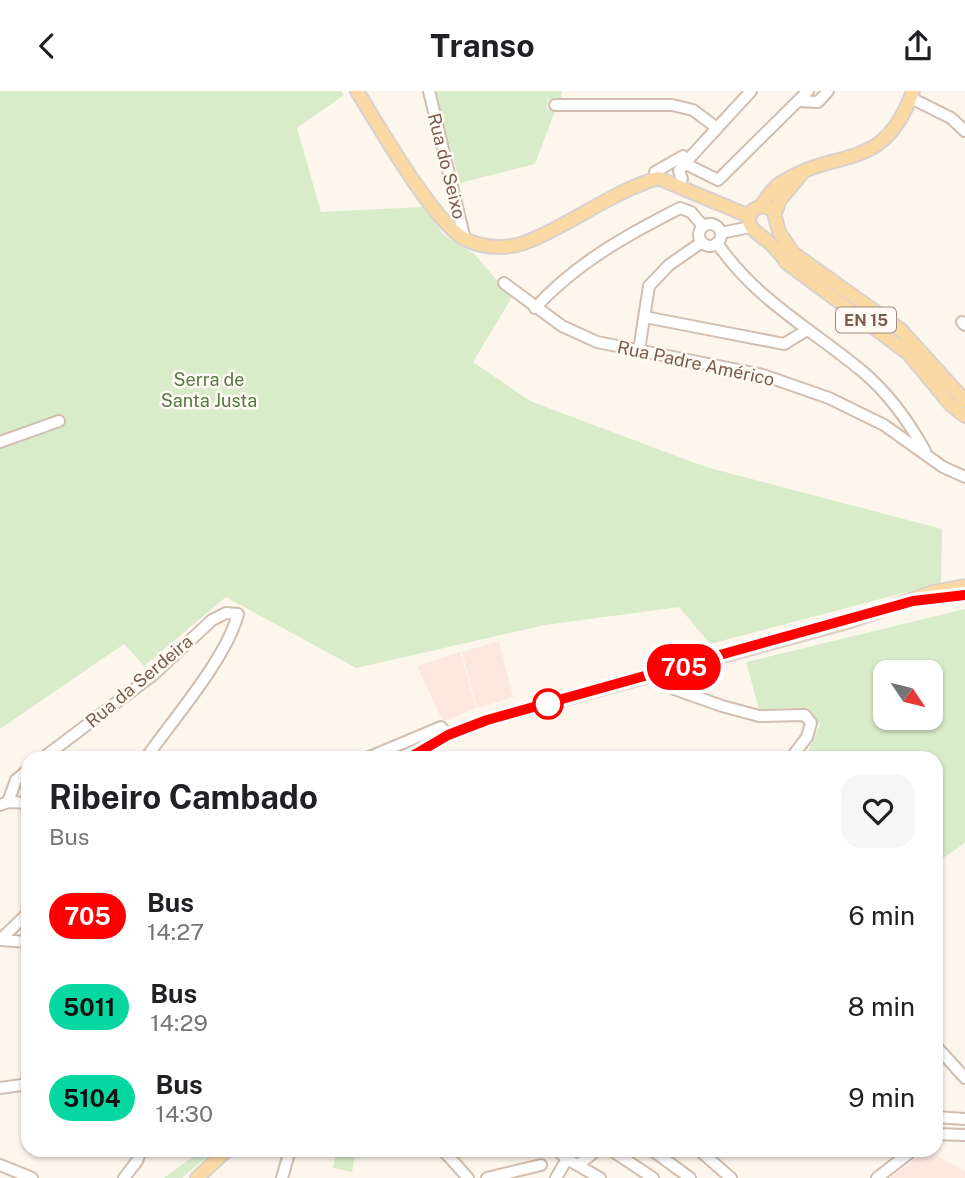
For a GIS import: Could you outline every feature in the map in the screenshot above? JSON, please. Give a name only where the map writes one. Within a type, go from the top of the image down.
[{"type":"main road","points":[[357,91],[431,202],[450,227],[466,240],[491,247],[527,242],[615,196],[658,178],[755,218],[776,218]]},
{"type":"main road","points":[[755,218],[780,183],[802,173],[853,158],[875,146],[894,127],[912,95]]},
{"type":"main road","points":[[615,196],[655,172],[682,179],[755,218],[768,233],[776,218],[780,200],[802,173]]},
{"type":"main road","name":"EN 15","points":[[755,218],[787,263],[908,352],[950,404],[965,416]]},
{"type":"main road","name":"EN 15","points":[[776,218],[793,253],[901,330],[965,401]]},
{"type":"main road","points":[[421,751],[448,735],[487,720],[913,601],[933,592],[965,586]]},
{"type":"main road","points":[[913,601],[965,595]]},
{"type":"main road","points":[[197,1178],[220,1157]]},
{"type":"street","name":"Rua do Seixo","points":[[429,91],[466,240]]},
{"type":"street","points":[[655,172],[681,162],[718,128],[751,91]]},
{"type":"street","points":[[681,162],[718,180],[808,91]]},
{"type":"street","points":[[798,101],[818,102],[828,91]]},
{"type":"street","points":[[912,95],[964,128]]},
{"type":"street","points":[[555,105],[672,105],[693,110],[718,128]]},
{"type":"street","points":[[681,162],[679,171],[682,179]]},
{"type":"street","points":[[535,308],[587,260],[680,208],[691,212],[703,226]]},
{"type":"street","points":[[703,226],[699,235],[702,242],[710,246],[755,218]]},
{"type":"street","points":[[703,226],[712,224],[752,288],[863,372],[897,408],[927,453]]},
{"type":"street","points":[[639,350],[649,286],[655,278],[702,242]]},
{"type":"street","name":"Rua Padre Américo","points":[[504,283],[562,326],[597,342],[763,375],[829,398],[884,425],[927,453],[943,467],[965,477]]},
{"type":"street","points":[[645,317],[771,343],[784,344],[807,330]]},
{"type":"street","points":[[884,425],[893,419],[897,408]]},
{"type":"street","points":[[0,442],[59,421]]},
{"type":"street","name":"Rua da Serdeira","points":[[52,751],[153,675],[212,619],[226,613],[238,614],[233,632],[151,751]]},
{"type":"street","points":[[659,673],[674,689],[722,706],[759,716],[805,715],[811,723],[807,737],[796,751]]},
{"type":"street","points":[[384,751],[441,727],[448,735]]},
{"type":"street","points":[[4,803],[16,780],[21,776]]},
{"type":"street","points":[[0,940],[21,920]]},
{"type":"street","points":[[0,940],[21,942]]},
{"type":"street","points":[[943,1054],[965,1078]]},
{"type":"street","points":[[0,1088],[21,1085]]},
{"type":"street","points":[[943,1117],[965,1119]]},
{"type":"street","points":[[943,1123],[948,1117]]},
{"type":"street","points":[[943,1133],[965,1135]]},
{"type":"street","points":[[124,1178],[138,1157]]},
{"type":"street","points":[[282,1178],[288,1157]]},
{"type":"street","points":[[449,1157],[468,1178]]},
{"type":"street","points":[[486,1178],[541,1165],[549,1157]]},
{"type":"street","points":[[565,1157],[600,1178]]},
{"type":"street","points":[[541,1165],[556,1178],[572,1162],[582,1157]]},
{"type":"street","points":[[622,1157],[653,1178]]},
{"type":"street","points":[[662,1157],[690,1178]]},
{"type":"street","points":[[707,1157],[731,1178]]},
{"type":"street","points":[[877,1178],[904,1157]]},
{"type":"street","points":[[0,1165],[32,1178]]},
{"type":"shaded area","points":[[499,641],[513,697],[477,708],[462,652]]},
{"type":"shaded area","points":[[460,652],[476,708],[443,722],[417,666]]},
{"type":"shaded area","points":[[918,1157],[939,1157],[965,1172],[965,1178],[890,1178]]},
{"type":"green space","name":"Serra de Santa Justa","points":[[0,91],[341,91],[344,95],[297,128],[321,212],[423,207],[444,235],[474,254],[512,297],[473,362],[530,401],[706,467],[942,529],[941,583],[710,644],[679,607],[545,625],[356,668],[226,597],[144,666],[124,644],[0,729]]},
{"type":"green space","points":[[435,91],[562,91],[561,99],[548,99],[547,110],[555,111],[535,164],[460,183]]},
{"type":"green space","points":[[965,609],[965,843],[943,858],[943,751],[808,751],[820,724],[808,708],[759,709],[746,662]]},
{"type":"green space","points":[[192,1157],[207,1157],[182,1178],[164,1178]]},
{"type":"green space","points":[[335,1157],[355,1157],[352,1172],[333,1168]]},
{"type":"bus line","name":"705","points":[[421,751],[448,735],[487,720],[828,627],[913,601],[965,595]]}]
